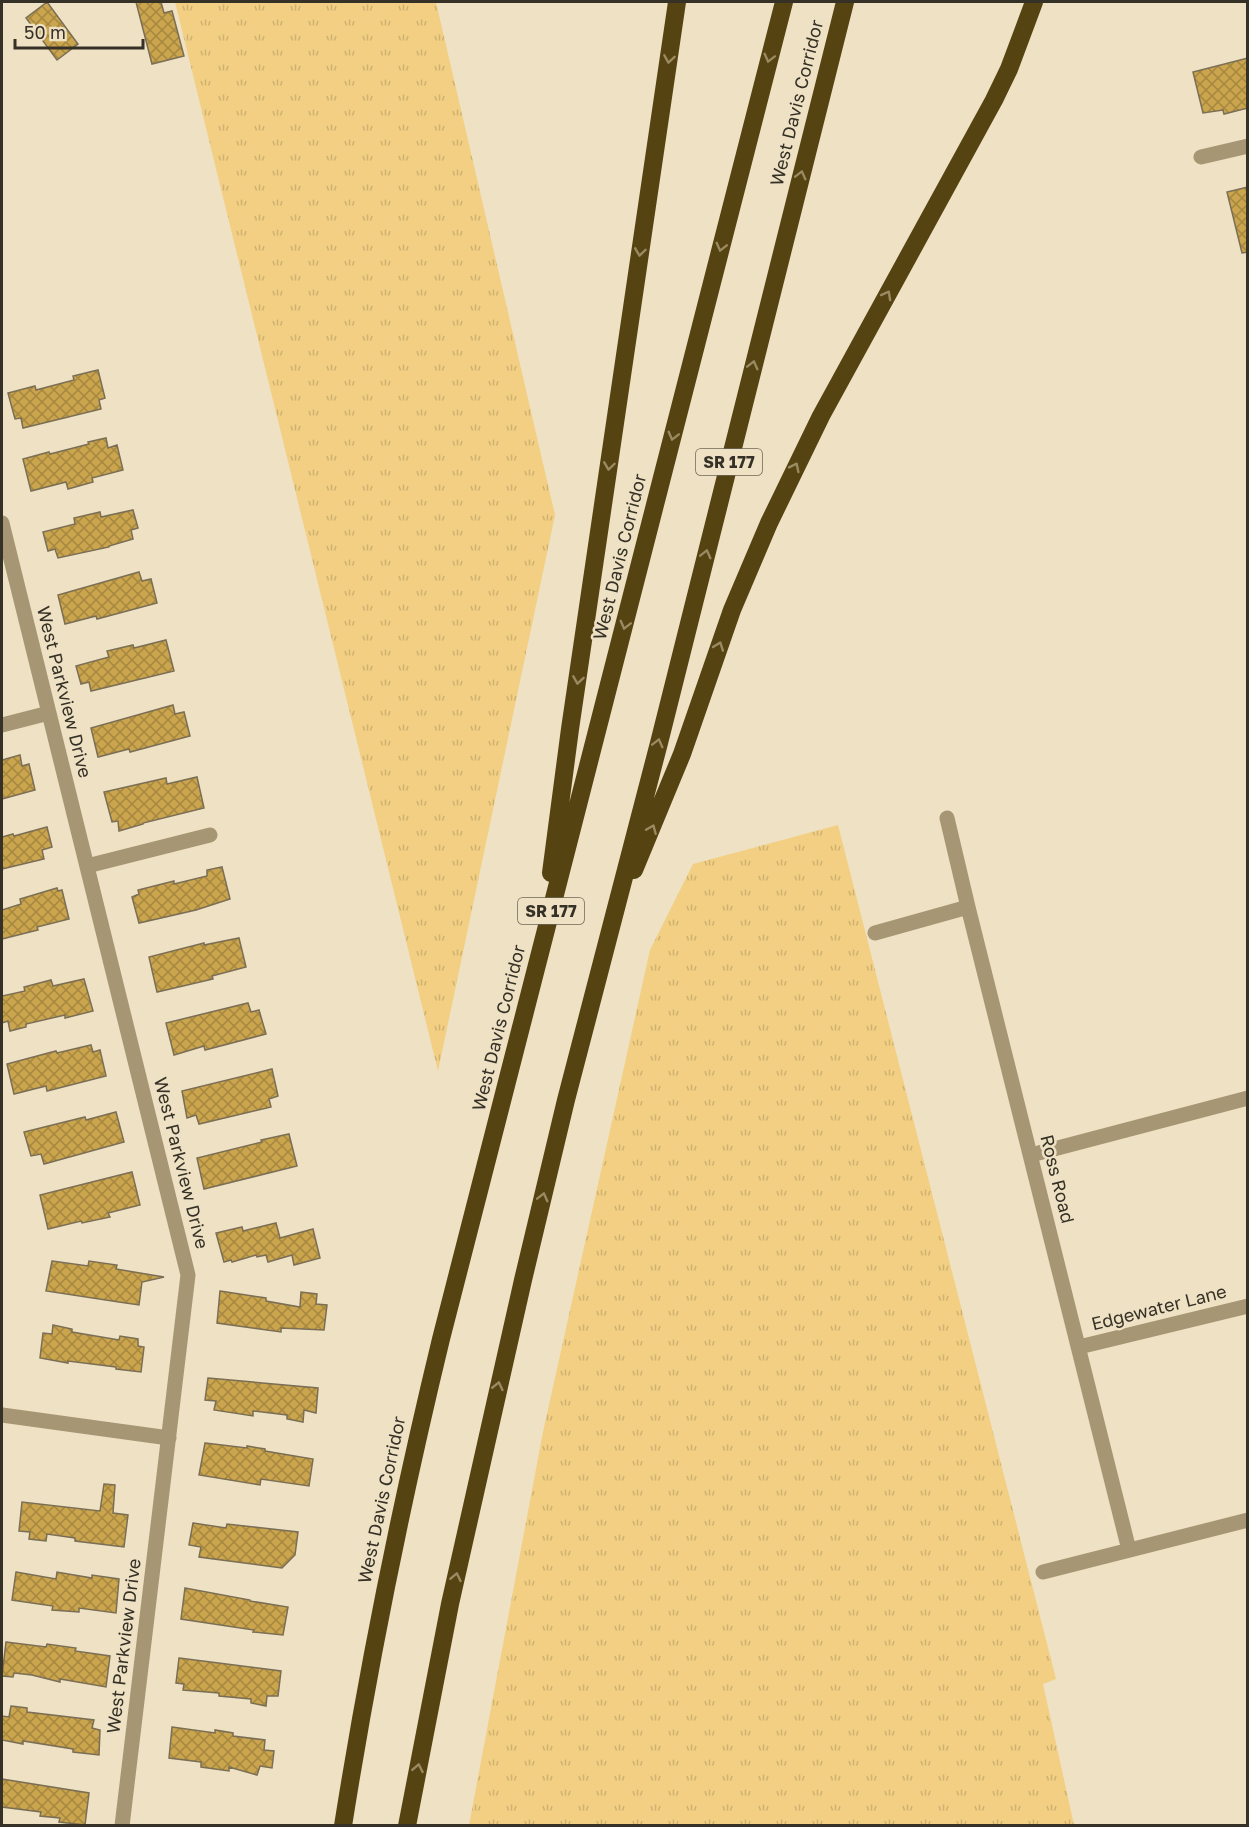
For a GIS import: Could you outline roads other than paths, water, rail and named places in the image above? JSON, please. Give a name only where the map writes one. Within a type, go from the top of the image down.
[{"type":"highway","points":[[541,951],[572,717],[677,2]]},
{"type":"highway","name":"West Davis Corridor","points":[[343,1826],[382,1602],[446,1317],[784,2]]},
{"type":"highway","name":"West Davis Corridor","points":[[407,1826],[450,1605],[485,1442],[566,1100],[845,2]]},
{"type":"highway","points":[[612,921],[666,796],[732,610],[769,523],[821,416],[994,100],[1009,69],[1034,2]]},
{"type":"street","points":[[1201,157],[1248,146]]},
{"type":"street","name":"West Parkview Drive","points":[[2,523],[188,1275],[122,1826]]},
{"type":"street","points":[[2,725],[49,713]]},
{"type":"street","name":"Ross Road","points":[[947,818],[1129,1550]]},
{"type":"street","points":[[87,866],[210,835]]},
{"type":"street","points":[[875,933],[968,906]]},
{"type":"street","points":[[1031,1155],[1248,1098]]},
{"type":"street","name":"Edgewater Lane","points":[[1079,1347],[1248,1306]]},
{"type":"street","points":[[2,1415],[169,1438]]},
{"type":"street","points":[[1042,1572],[1248,1520]]}]
